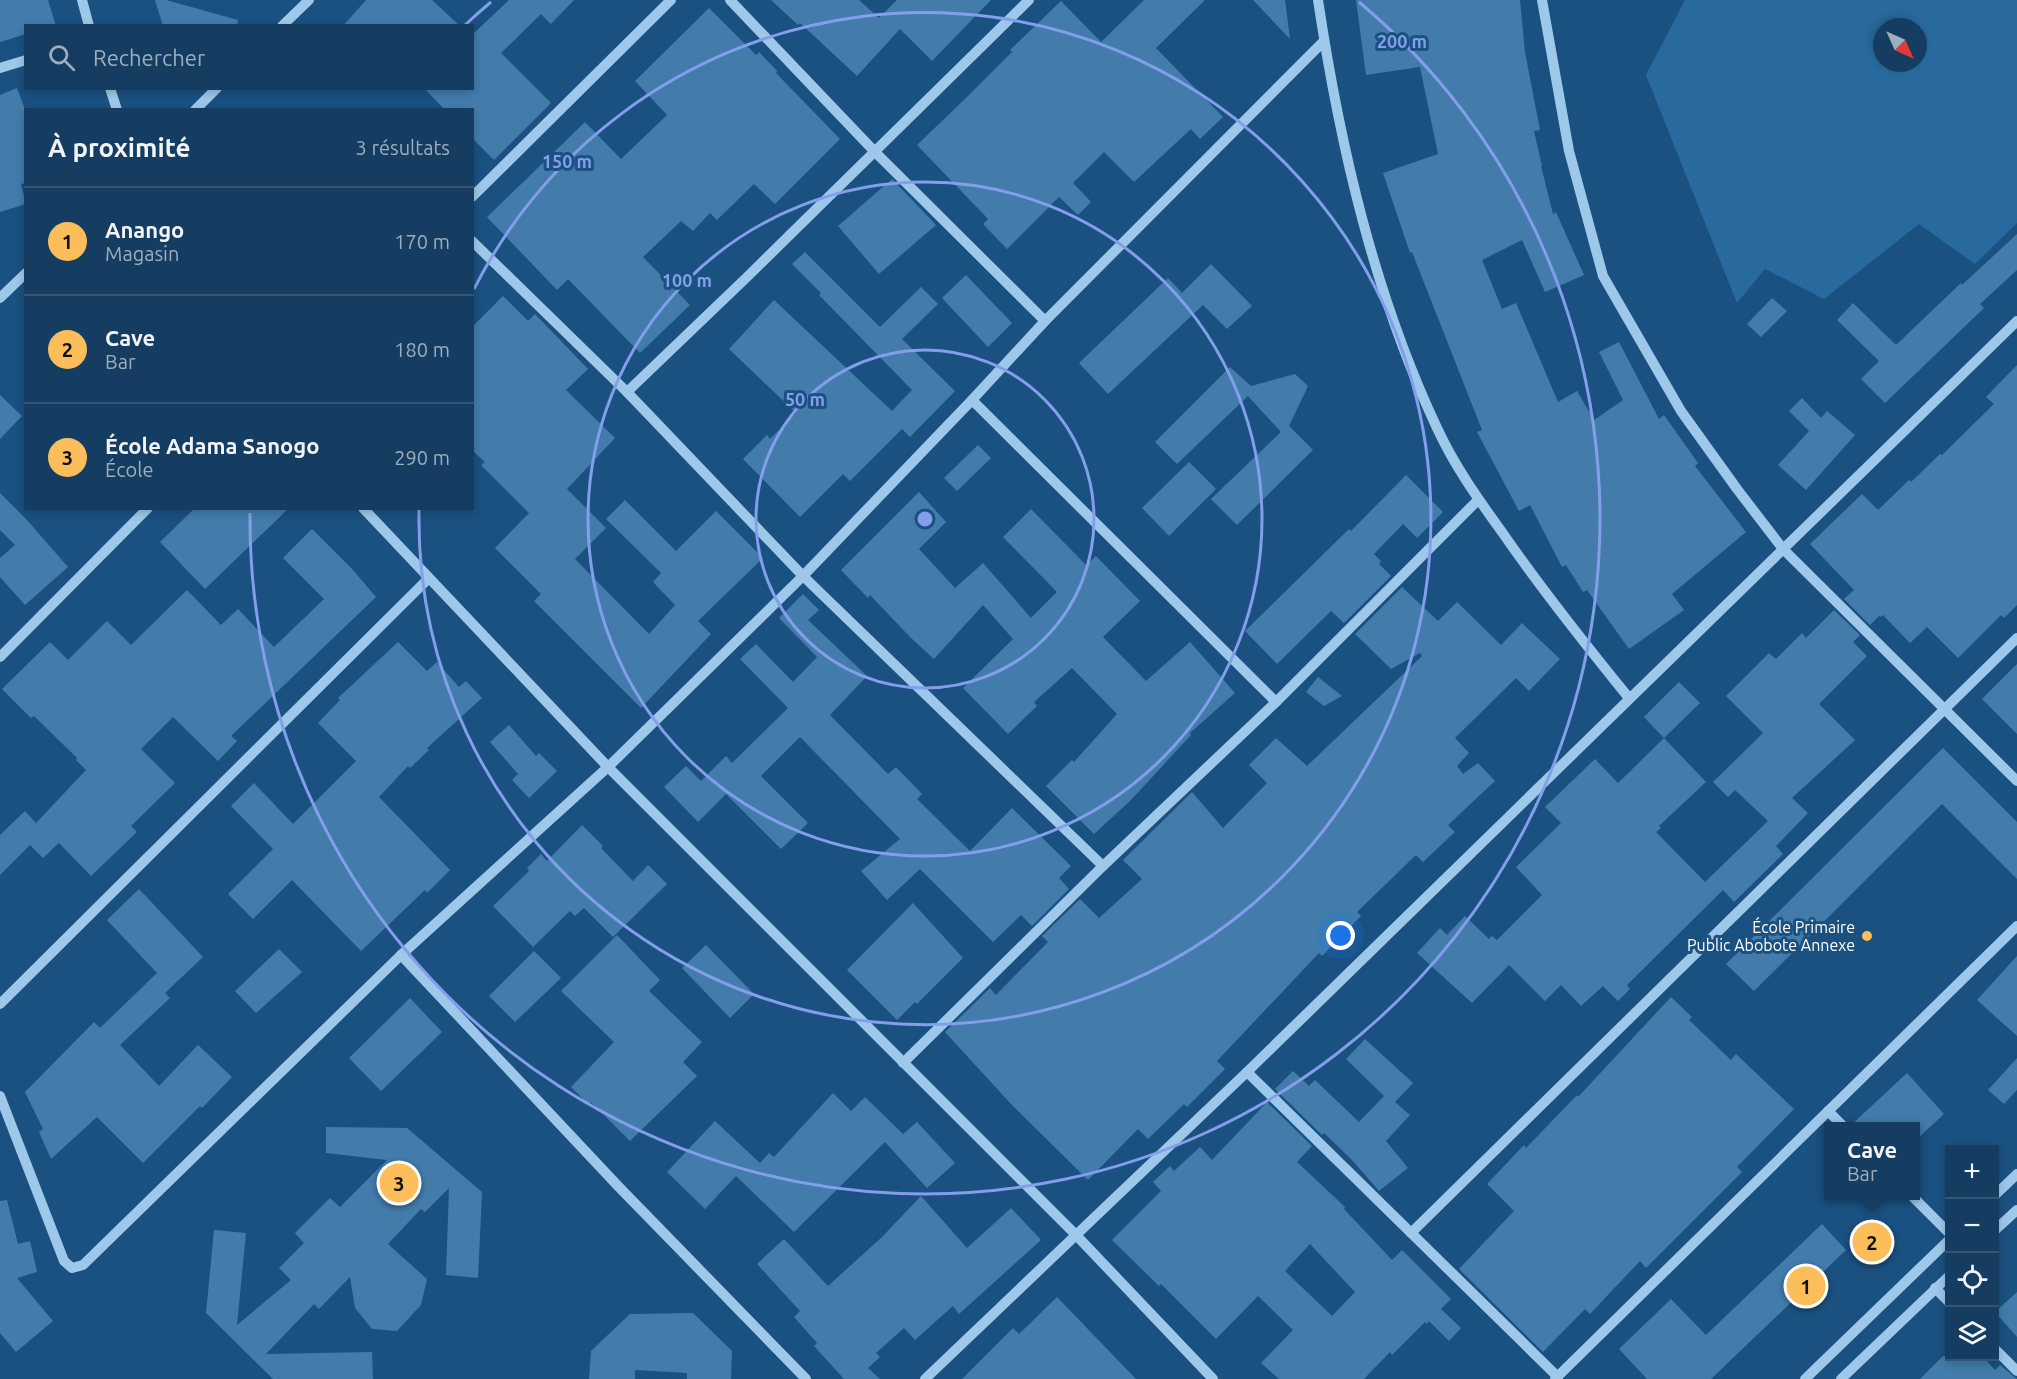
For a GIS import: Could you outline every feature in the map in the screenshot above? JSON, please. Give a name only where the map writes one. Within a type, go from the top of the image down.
[{"type":"street","points":[[82,0],[88,24]]},
{"type":"street","points":[[284,24],[309,0]]},
{"type":"street","points":[[474,195],[671,0]]},
{"type":"street","points":[[730,0],[875,152],[1045,321]]},
{"type":"street","points":[[627,392],[1029,0]]},
{"type":"street","points":[[1318,0],[1324,41],[1356,197],[1390,316],[1438,429],[1478,500],[1542,590],[1629,698]]},
{"type":"street","points":[[1542,0],[1569,151],[1603,276],[1681,411],[1783,549],[2017,781]]},
{"type":"street","points":[[0,1096],[64,1261],[72,1268],[83,1265],[401,955],[608,767],[803,576],[1045,321],[1324,41]]},
{"type":"street","points":[[0,68],[24,61]]},
{"type":"street","points":[[111,90],[116,108]]},
{"type":"street","points":[[197,108],[215,90]]},
{"type":"street","points":[[474,243],[627,392],[803,576],[1103,866]]},
{"type":"street","points":[[0,298],[24,275]]},
{"type":"street","points":[[925,1379],[1247,1072],[2017,321]]},
{"type":"street","points":[[972,400],[1276,702]]},
{"type":"street","points":[[903,1063],[1103,866],[1276,702],[1478,500]]},
{"type":"street","points":[[0,657],[146,510]]},
{"type":"street","points":[[365,510],[608,767],[1076,1235],[1213,1379]]},
{"type":"street","points":[[0,1004],[428,579]]},
{"type":"street","points":[[1411,1233],[2017,638]]},
{"type":"street","points":[[1247,1072],[1557,1378],[2017,926]]},
{"type":"street","points":[[401,955],[618,1185],[806,1379]]},
{"type":"street","points":[[1828,1111],[1840,1122]]},
{"type":"street","points":[[1999,1192],[2017,1174]]},
{"type":"street","points":[[1916,1200],[1945,1229]]},
{"type":"street","points":[[1999,1227],[2017,1210]]},
{"type":"street","points":[[1805,1379],[1945,1244]]},
{"type":"street","points":[[1841,1379],[1945,1279]]},
{"type":"street","points":[[1935,1288],[1945,1298]]},
{"type":"street","points":[[1999,1352],[2017,1371]]},
{"type":"shaded area","points":[[1685,0],[2017,0],[2017,223],[1975,264],[1919,224],[1824,299],[1765,269],[1737,303],[1646,75]]},
{"type":"building","points":[[0,0],[48,0],[55,24],[24,24],[24,35],[0,42]]},
{"type":"building","points":[[155,0],[166,0],[238,20],[237,24],[162,24]]},
{"type":"building","points":[[366,0],[432,0],[458,24],[345,24]]},
{"type":"building","points":[[509,0],[574,0],[551,24],[541,14],[501,53],[551,103],[494,160],[474,140],[474,108],[443,108],[426,90],[474,90],[474,33]]},
{"type":"building","points":[[771,0],[859,0],[879,18],[897,0],[991,0],[932,61],[900,29],[857,76],[800,23],[798,25]]},
{"type":"building","points":[[1144,0],[1205,0],[1156,48],[1223,117],[1200,139],[1191,129],[1134,182],[1104,152],[1073,183],[1091,202],[1078,215],[1059,197],[1007,249],[983,224],[988,219],[917,145],[1061,1],[1101,42]]},
{"type":"building","points":[[1253,0],[1285,0],[1290,39]]},
{"type":"building","points":[[1356,0],[1520,0],[1525,52],[1540,130],[1534,131],[1541,166],[1553,214],[1556,212],[1584,275],[1545,292],[1522,240],[1482,260],[1502,309],[1516,303],[1558,402],[1577,391],[1594,420],[1623,400],[1599,352],[1619,342],[1659,419],[1664,415],[1698,463],[1695,466],[1746,532],[1672,594],[1684,610],[1629,649],[1587,590],[1583,592],[1566,565],[1562,567],[1530,505],[1519,511],[1477,432],[1482,430],[1412,252],[1410,253],[1383,173],[1438,154],[1420,67],[1366,75]]},
{"type":"building","points":[[709,8],[756,55],[759,52],[777,71],[776,73],[840,139],[775,204],[754,184],[717,220],[710,213],[693,231],[681,221],[643,257],[690,305],[640,353],[568,279],[557,290],[487,217],[585,122],[621,159],[667,115],[635,81]]},
{"type":"building","points":[[17,88],[24,108],[24,183],[21,184],[24,205],[0,212],[0,95]]},
{"type":"building","points":[[892,179],[936,225],[879,274],[838,226]]},
{"type":"building","points":[[2017,234],[2017,270],[1980,304],[1984,308],[1885,403],[1861,379],[1879,361],[1837,320],[1853,303],[1896,345]]},
{"type":"building","points":[[805,252],[880,327],[921,287],[938,304],[902,339],[955,391],[910,437],[902,429],[850,481],[843,474],[800,517],[743,459],[767,435],[770,439],[796,413],[729,349],[774,300],[892,411],[912,390],[819,295],[821,293],[792,264]]},
{"type":"building","points":[[1211,264],[1252,306],[1227,329],[1203,305],[1108,394],[1079,363],[1168,278],[1182,293]]},
{"type":"building","points":[[966,275],[1012,323],[988,347],[942,298]]},
{"type":"building","points":[[503,296],[528,321],[535,314],[588,369],[566,390],[615,438],[567,489],[606,528],[575,559],[649,634],[675,605],[653,582],[661,573],[606,519],[625,500],[676,551],[716,511],[763,558],[698,621],[711,634],[641,708],[534,601],[541,594],[495,548],[529,513],[481,465],[485,462],[474,452],[474,325]]},
{"type":"building","points":[[1772,298],[1787,311],[1761,337],[1747,324]]},
{"type":"building","points":[[2017,365],[2017,605],[2004,618],[2001,615],[1958,658],[1927,627],[1910,643],[1883,615],[1870,625],[1844,599],[1854,590],[1810,544],[1862,494],[1878,510],[1909,480],[1911,482],[1994,404],[1986,397]]},
{"type":"building","points":[[1230,367],[1251,386],[1295,374],[1308,386],[1289,426],[1313,450],[1237,525],[1211,499],[1281,432],[1248,396],[1177,464],[1155,442]]},
{"type":"building","points":[[0,395],[22,416],[0,439]]},
{"type":"building","points":[[1802,398],[1821,418],[1827,411],[1855,435],[1806,490],[1778,465],[1809,431],[1789,411]]},
{"type":"building","points":[[978,445],[991,458],[957,491],[944,478]]},
{"type":"building","points":[[1189,462],[1216,489],[1169,536],[1142,508]]},
{"type":"building","points":[[1406,475],[1443,512],[1417,538],[1403,524],[1374,554],[1381,561],[1379,564],[1391,576],[1344,623],[1331,611],[1277,664],[1245,631],[1349,529],[1351,531]]},
{"type":"building","points":[[919,492],[946,522],[919,549],[955,588],[983,563],[1031,618],[1057,592],[1003,537],[1031,509],[1086,565],[1096,556],[1140,601],[1103,637],[1146,681],[1190,642],[1235,693],[1190,733],[1191,735],[1131,800],[1094,834],[1046,786],[1072,760],[1074,762],[1117,714],[1072,668],[1034,702],[1037,706],[1008,734],[963,688],[1013,639],[983,605],[934,659],[870,595],[868,598],[841,570]]},
{"type":"building","points":[[0,493],[68,567],[25,605],[0,577],[0,558],[15,545],[0,530]]},
{"type":"building","points":[[193,510],[287,510],[205,589],[160,542]]},
{"type":"building","points":[[312,529],[376,597],[231,736],[237,741],[218,761],[173,717],[141,749],[175,783],[131,826],[137,832],[91,876],[59,843],[43,858],[30,845],[0,875],[0,835],[25,811],[36,823],[86,770],[76,760],[77,758],[34,716],[31,718],[2,689],[50,642],[68,660],[107,621],[131,645],[187,590],[221,625],[238,609],[274,647],[324,599],[283,558]]},
{"type":"building","points":[[1402,587],[1438,621],[1457,602],[1501,645],[1522,623],[1560,659],[1529,691],[1516,678],[1455,738],[1469,753],[1457,766],[1463,774],[1478,763],[1495,781],[1448,825],[1455,832],[1423,862],[1416,855],[1357,912],[1361,916],[1322,956],[1319,953],[1217,1061],[1225,1069],[1187,1107],[1184,1104],[1148,1139],[1138,1129],[1088,1180],[1010,1103],[945,1032],[990,988],[996,995],[1048,942],[1042,936],[1080,899],[1099,918],[1142,879],[1123,860],[1192,792],[1223,828],[1267,783],[1249,765],[1276,738],[1307,766],[1422,656],[1420,653],[1391,669],[1355,634]]},
{"type":"building","points":[[803,594],[819,610],[808,620],[867,676],[830,715],[888,774],[896,767],[922,794],[917,799],[970,851],[1012,808],[1071,866],[1059,878],[1069,889],[1032,926],[1021,915],[993,942],[920,869],[887,900],[861,871],[900,839],[800,737],[761,776],[808,823],[781,849],[726,794],[698,822],[664,787],[686,766],[701,781],[726,756],[732,763],[788,708],[740,659],[756,644],[793,682],[817,657],[779,618]]},
{"type":"building","points":[[1834,610],[1860,635],[1853,642],[1867,656],[1819,704],[1855,740],[1792,798],[1808,813],[1776,846],[1783,854],[1734,902],[1723,890],[1627,985],[1630,989],[1618,1001],[1603,986],[1581,1006],[1561,985],[1545,1001],[1509,965],[1472,1003],[1417,953],[1440,928],[1447,935],[1465,916],[1489,939],[1492,936],[1497,940],[1542,895],[1516,867],[1561,823],[1545,807],[1595,759],[1618,783],[1664,738],[1706,782],[1659,826],[1661,828],[1656,832],[1705,882],[1768,821],[1735,790],[1728,797],[1713,782],[1763,733],[1726,696],[1769,653],[1776,659],[1802,633],[1806,638]]},
{"type":"building","points":[[398,642],[427,671],[437,662],[459,687],[466,681],[482,698],[427,748],[429,750],[410,768],[408,766],[379,797],[450,870],[427,893],[425,890],[361,951],[292,880],[253,919],[228,894],[273,849],[231,806],[254,783],[293,824],[356,761],[318,723],[340,700],[338,698]]},
{"type":"building","points":[[2017,664],[2017,734],[1982,699]]},
{"type":"building","points":[[1318,677],[1342,696],[1324,706],[1306,692]]},
{"type":"building","points":[[1679,682],[1700,703],[1664,738],[1644,717]]},
{"type":"building","points":[[509,725],[536,756],[539,753],[557,771],[529,798],[512,780],[518,774],[490,742]]},
{"type":"building","points":[[1943,748],[2017,822],[2017,879],[1942,804],[1754,991],[1726,964]]},
{"type":"building","points":[[582,825],[633,881],[648,865],[667,884],[613,937],[584,908],[575,916],[570,911],[533,947],[493,906],[529,871],[527,868],[541,854],[547,861]]},
{"type":"building","points":[[139,889],[203,957],[165,993],[170,998],[120,1045],[159,1086],[198,1045],[232,1077],[143,1163],[97,1117],[51,1159],[39,1132],[43,1129],[25,1092],[94,1022],[100,1028],[157,973],[107,920]]},
{"type":"building","points":[[913,903],[963,958],[917,1004],[915,1002],[897,1020],[847,970]]},
{"type":"building","points":[[617,935],[660,980],[649,991],[702,1042],[683,1062],[697,1076],[630,1141],[591,1102],[589,1105],[571,1087],[614,1042],[561,991]]},
{"type":"building","points":[[706,945],[754,994],[730,1018],[682,968]]},
{"type":"building","points":[[279,949],[302,972],[256,1013],[235,991]]},
{"type":"building","points":[[534,951],[561,978],[515,1022],[489,996]]},
{"type":"building","points":[[2017,956],[2017,1036],[1977,1000]]},
{"type":"building","points":[[1671,997],[1692,1017],[1689,1020],[1731,1060],[1736,1054],[1794,1109],[1737,1167],[1742,1172],[1646,1268],[1640,1261],[1590,1314],[1585,1309],[1543,1352],[1459,1269],[1514,1211],[1487,1184],[1524,1145],[1526,1148],[1577,1095],[1578,1097]]},
{"type":"building","points":[[410,998],[442,1032],[381,1091],[349,1058]]},
{"type":"building","points":[[1365,1039],[1413,1083],[1395,1102],[1410,1115],[1386,1141],[1408,1168],[1379,1191],[1352,1160],[1324,1133],[1322,1135],[1275,1089],[1293,1071],[1309,1086],[1315,1080],[1359,1122],[1384,1096],[1346,1059]]},
{"type":"building","points":[[2017,1058],[2017,1090],[2004,1104],[1988,1090]]},
{"type":"building","points":[[1907,1073],[1944,1114],[1920,1136],[1920,1122],[1854,1122]]},
{"type":"building","points":[[833,1093],[851,1111],[865,1097],[903,1134],[917,1122],[955,1163],[927,1188],[885,1142],[794,1232],[736,1176],[705,1209],[667,1172],[715,1121],[760,1163],[769,1153],[774,1157]]},
{"type":"building","points":[[1267,1102],[1312,1146],[1297,1162],[1345,1207],[1344,1209],[1392,1260],[1402,1250],[1451,1299],[1441,1309],[1461,1328],[1449,1341],[1429,1321],[1427,1324],[1425,1322],[1392,1355],[1390,1352],[1364,1379],[1279,1379],[1261,1363],[1293,1330],[1258,1296],[1216,1339],[1161,1284],[1159,1286],[1112,1240],[1161,1191],[1153,1182],[1170,1166],[1174,1171],[1200,1147],[1212,1160]],"holes":[[[1310,1244],[1355,1292],[1332,1316],[1285,1271]]]},
{"type":"building","points":[[326,1127],[407,1128],[482,1192],[478,1278],[446,1275],[449,1188],[425,1212],[421,1209],[388,1244],[427,1279],[421,1305],[397,1331],[372,1329],[355,1308],[350,1277],[319,1309],[314,1304],[266,1354],[372,1352],[373,1379],[273,1379],[206,1313],[214,1230],[246,1233],[237,1325],[291,1280],[279,1268],[304,1243],[295,1233],[330,1198],[340,1207],[387,1160],[326,1153]]},
{"type":"building","points":[[921,1196],[967,1248],[1011,1208],[1041,1240],[959,1314],[953,1306],[915,1340],[904,1328],[876,1353],[880,1357],[868,1368],[880,1379],[844,1379],[814,1346],[817,1343],[794,1317],[800,1311],[757,1264],[784,1239],[828,1286],[882,1237]]},
{"type":"building","points":[[7,1200],[18,1244],[30,1241],[37,1272],[17,1278],[53,1321],[16,1352],[0,1333],[0,1201]]},
{"type":"building","points":[[1822,1224],[1846,1250],[1711,1379],[1647,1379],[1619,1349],[1671,1299],[1706,1335]]},
{"type":"building","points":[[2017,1292],[2017,1337],[1999,1317],[1999,1308]]},
{"type":"building","points":[[1057,1297],[1136,1379],[962,1379],[1013,1328],[1019,1334]]},
{"type":"building","points":[[693,1313],[732,1351],[731,1379],[687,1379],[687,1373],[635,1370],[635,1379],[589,1379],[591,1351],[630,1314]]},
{"type":"building","points":[[1945,1356],[1945,1361],[1987,1361],[1995,1370],[2000,1365],[2017,1379],[1920,1379]]},
{"type":"place","name":"École Primaire Public Abobote Annexe","points":[[1867,936]]},
{"type":"place","name":"École Adama Sanogo","points":[[399,1183]]},
{"type":"place","name":"Cave","points":[[1872,1242]]},
{"type":"place","name":"Anango","points":[[1806,1286]]}]
